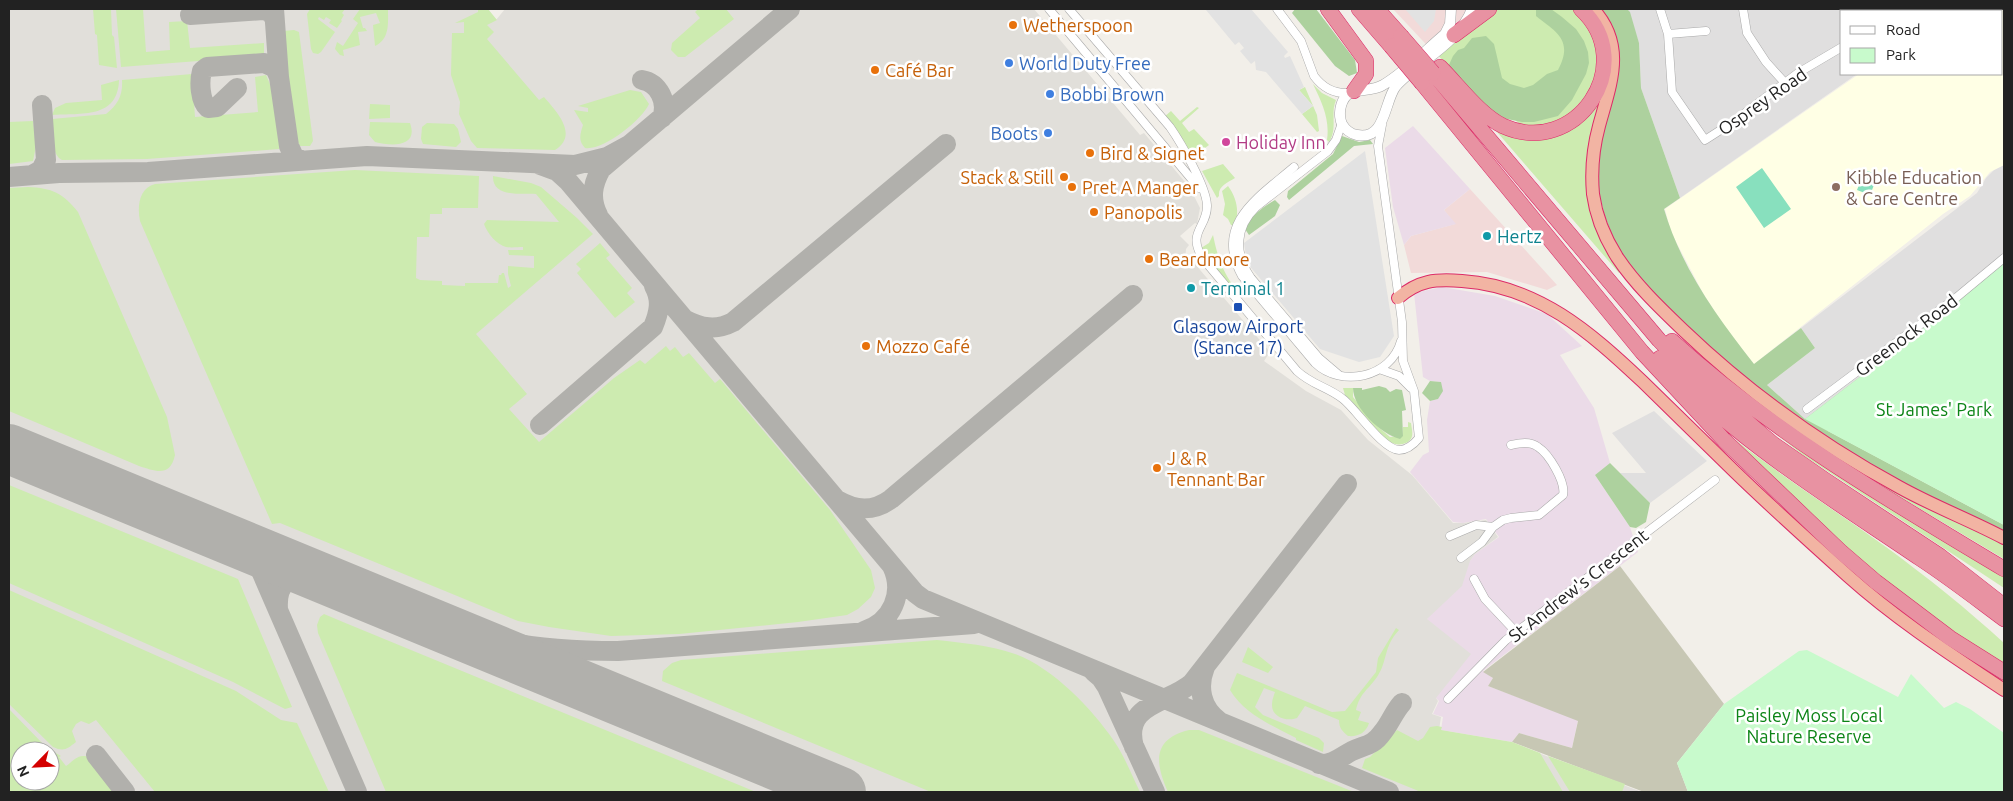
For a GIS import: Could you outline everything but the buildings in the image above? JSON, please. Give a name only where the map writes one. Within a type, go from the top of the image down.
[{"type":"highway","points":[[1328,9],[1366,61],[1366,74],[1352,92]]},
{"type":"highway","points":[[1359,9],[1399,38],[1431,74],[1505,183],[1642,352],[1686,402],[1840,551],[1920,617],[2004,672]]},
{"type":"highway","points":[[1377,9],[1399,38],[1659,340],[1697,379],[1773,444],[2004,598]]},
{"type":"highway","points":[[1383,9],[1399,38]]},
{"type":"highway","points":[[1454,35],[1489,9]]},
{"type":"highway","points":[[1431,74],[1496,122],[1525,132],[1555,129],[1582,113],[1595,97],[1602,82],[1605,61],[1601,39],[1591,19],[1581,9]]},
{"type":"highway","points":[[1593,9],[1604,23],[1609,35],[1614,62],[1594,153],[1594,195],[1604,232],[1617,256],[1628,271],[1660,309],[1710,355],[1758,395],[1826,444],[1899,487],[2004,538]]},
{"type":"highway","points":[[1505,183],[1672,371],[1706,404],[1766,453],[1923,560],[2004,619]]},
{"type":"highway","points":[[1579,245],[1665,334],[1741,399],[1872,490],[2004,568]]},
{"type":"highway","points":[[1398,298],[1413,286],[1422,282],[1453,280],[1488,283],[1535,299],[1568,318],[1624,365],[1734,471],[1869,594],[1923,635],[2004,690]]},
{"type":"highway","points":[[1839,504],[1966,599],[2004,632]]},
{"type":"highway","points":[[1940,556],[2004,606]]},
{"type":"street","points":[[1049,9],[1187,173],[1205,198]]},
{"type":"street","points":[[1069,9],[1170,127],[1199,181],[1207,205],[1196,240],[1198,252],[1296,371],[1309,382],[1343,398],[1387,445],[1398,450],[1407,448],[1419,438],[1414,392],[1403,361],[1402,322],[1378,146],[1390,95],[1396,86],[1454,35],[1464,24],[1471,9]]},
{"type":"street","points":[[1277,9],[1301,41],[1314,76],[1319,82],[1331,91],[1352,92],[1372,90],[1390,80],[1445,34],[1452,18],[1453,9],[1464,12],[1471,9]]},
{"type":"street","name":"Osprey Road","points":[[1660,9],[1668,34],[1672,92],[1705,140],[1733,122],[1785,82],[1840,48]]},
{"type":"street","points":[[1743,9],[1747,33],[1766,62],[1785,82]]},
{"type":"street","points":[[1668,34],[1706,31]]},
{"type":"street","points":[[1352,92],[1341,104],[1340,113],[1342,123],[1348,130],[1360,135],[1372,132],[1383,120]]},
{"type":"street","points":[[1243,271],[1238,245],[1240,233],[1247,217],[1256,207],[1328,152],[1336,140],[1342,123]]},
{"type":"street","points":[[1294,167],[1248,206],[1238,221],[1234,231],[1233,249],[1243,271],[1319,358],[1339,375],[1362,376],[1379,369],[1393,356],[1401,339]]},
{"type":"street","name":"Greenock Road","points":[[1807,409],[1957,297],[2004,258]]},
{"type":"street","points":[[1379,369],[1399,376],[1406,381],[1414,392]]},
{"type":"street","points":[[1450,536],[1476,525],[1493,526],[1511,518],[1539,515],[1560,499],[1564,490],[1556,469],[1540,447],[1527,443],[1511,445]]},
{"type":"street","name":"St Andrew's Crescent","points":[[1448,699],[1516,632],[1715,480]]},
{"type":"street","points":[[1461,558],[1482,542],[1493,526]]},
{"type":"street","points":[[1474,579],[1484,599],[1516,632]]},
{"type":"shaded area","points":[[9,9],[487,9],[496,20],[505,9],[1034,9],[1140,135],[1144,133],[1190,188],[1200,208],[1197,224],[1195,223],[1180,236],[1189,245],[1186,249],[1185,261],[1191,267],[1195,264],[1270,352],[1264,361],[1306,391],[1341,410],[1368,440],[1412,475],[1453,523],[1486,520],[1498,537],[1475,554],[1470,561],[1462,586],[1427,619],[1471,654],[1436,698],[1438,701],[1432,714],[1441,717],[1439,730],[1512,743],[1642,792],[9,792]]},
{"type":"shaded area","points":[[1251,9],[1288,52],[1284,56],[1285,58],[1290,56],[1304,87],[1299,90],[1313,106],[1302,114],[1266,72],[1256,70],[1255,61],[1251,64],[1240,51],[1244,48],[1239,42],[1235,45],[1206,10]]},
{"type":"shaded area","points":[[1393,9],[1490,9],[1436,55]]},
{"type":"shaded area","points":[[1405,9],[1436,9],[1434,21],[1425,32]]},
{"type":"shaded area","points":[[1627,9],[1950,9],[1840,10],[1840,75],[1856,75],[1680,198],[1641,88],[1639,43]]},
{"type":"shaded area","name":"Kibble Education & Care Centre","points":[[2004,9],[2004,165],[1990,172],[1970,196],[1943,214],[1754,364],[1725,327],[1703,293],[1671,232],[1665,209],[1858,75],[2003,75],[2003,10],[1950,10]]},
{"type":"shaded area","points":[[1413,126],[1470,189],[1444,210],[1456,224],[1411,236],[1404,245],[1393,207],[1385,148]]},
{"type":"shaded area","points":[[1365,151],[1394,336],[1380,357],[1359,362],[1320,349],[1247,263],[1244,243]]},
{"type":"shaded area","points":[[2004,165],[2004,263],[1959,301],[1805,419],[1767,385],[1815,348],[1801,328],[1977,193],[1986,178],[1994,170]]},
{"type":"shaded area","points":[[1470,189],[1557,285],[1547,290],[1487,272],[1411,273],[1404,245],[1411,236],[1455,224],[1444,210]]},
{"type":"shaded area","points":[[1442,287],[1495,296],[1547,314],[1582,346],[1560,355],[1594,408],[1610,463],[1595,475],[1630,527],[1638,552],[1483,671],[1493,678],[1488,686],[1578,720],[1572,748],[1519,733],[1512,742],[1441,730],[1443,717],[1433,714],[1439,701],[1436,698],[1427,619],[1475,554],[1499,537],[1486,519],[1463,523],[1453,522],[1410,472],[1423,455],[1429,452],[1427,420],[1430,401],[1438,399],[1441,382],[1430,381],[1423,377],[1414,293]]},
{"type":"shaded area","points":[[1654,411],[1707,461],[1650,503],[1620,473],[1646,473],[1612,433]]},
{"type":"shaded area","points":[[1620,566],[1724,704],[1677,763],[1688,792],[1644,792],[1512,742],[1519,733],[1572,748],[1578,721],[1488,686],[1493,678],[1483,672]]},
{"type":"green space","points":[[93,9],[111,9],[112,35],[114,37],[117,68],[99,65]]},
{"type":"green space","points":[[116,9],[143,9],[146,52],[170,50],[169,22],[187,21],[190,48],[264,43],[264,56],[121,67]]},
{"type":"green space","points":[[310,9],[345,9],[342,13],[344,15],[342,21],[337,28],[329,23],[331,20],[326,17],[324,20],[319,17],[318,19],[335,32],[318,54],[313,53],[311,49],[307,14]]},
{"type":"green space","points":[[360,9],[388,9],[386,35],[375,46],[373,25],[380,23],[376,13],[360,17],[363,28],[367,31],[358,32],[360,45],[343,50],[344,56],[340,55],[335,49],[337,42],[343,46],[358,23],[353,19]]},
{"type":"green space","points":[[478,9],[488,9],[497,20],[487,25],[494,32],[487,39],[539,100],[544,97],[560,116],[565,131],[565,138],[562,144],[555,150],[477,148],[471,141],[459,114],[460,102],[451,75],[452,33],[464,33],[464,22],[455,23],[478,12]]},
{"type":"green space","points":[[698,9],[726,9],[734,19],[685,57],[678,57],[671,50],[672,43],[700,18],[695,12]]},
{"type":"green space","points":[[1295,9],[1316,9],[1355,60],[1357,73],[1349,76],[1335,66],[1292,13]]},
{"type":"green space","points":[[1492,9],[1575,9],[1598,40],[1596,87],[1560,123],[1525,128],[1448,67],[1438,55]]},
{"type":"green space","points":[[1536,9],[1551,9],[1576,29],[1584,41],[1588,52],[1589,63],[1586,74],[1572,100],[1558,116],[1534,122],[1522,122],[1497,117],[1448,67],[1453,56],[1458,50],[1464,48],[1472,38],[1486,36],[1494,44],[1502,78],[1510,84],[1524,88],[1533,85],[1547,74],[1558,70],[1564,51],[1563,44],[1556,32],[1536,16]]},
{"type":"green space","points":[[1598,9],[1627,9],[1630,12],[1639,43],[1641,88],[1680,198],[1664,209],[1680,251],[1701,291],[1754,364],[1801,328],[1815,348],[1767,385],[1805,419],[1959,301],[2004,263],[1828,431],[2004,525],[2004,532],[1879,471],[1817,434],[1740,376],[1642,282],[1619,252],[1605,217],[1598,189],[1598,147],[1615,91],[1619,51],[1612,31]]},
{"type":"green space","points":[[294,30],[299,32],[313,141],[310,146],[300,146],[295,137],[280,34],[283,31]]},
{"type":"green space","points":[[192,74],[195,117],[258,112],[255,77],[266,75],[273,92],[280,120],[281,140],[279,149],[147,159],[62,160],[58,157],[52,141],[52,119],[106,114],[119,99],[122,90],[122,80]]},
{"type":"green space","points":[[119,80],[117,93],[112,102],[105,108],[86,113],[52,115],[55,108],[66,103],[102,100],[101,85]]},
{"type":"green space","points":[[1313,84],[1322,93],[1336,100],[1334,105],[1333,132],[1329,142],[1327,140],[1328,132],[1324,111]]},
{"type":"green space","points":[[1606,86],[1587,172],[1621,271],[1619,273],[1491,125],[1538,137]]},
{"type":"green space","points":[[1305,87],[1317,115],[1319,131],[1317,132],[1302,114],[1313,106],[1299,90]]},
{"type":"green space","points":[[630,90],[641,92],[649,104],[645,111],[630,126],[611,140],[593,148],[585,148],[581,143],[580,137],[583,125],[574,110],[588,112],[588,108],[578,106]]},
{"type":"green space","points":[[370,104],[390,105],[390,118],[369,119]]},
{"type":"green space","points":[[1197,107],[1199,108],[1182,123],[1189,132],[1194,129],[1209,145],[1201,151],[1189,153],[1164,117],[1171,111],[1180,121]]},
{"type":"green space","points":[[33,121],[36,146],[33,161],[9,164],[9,122]]},
{"type":"green space","points":[[370,122],[410,123],[411,137],[407,141],[395,144],[375,142],[369,135]]},
{"type":"green space","points":[[427,123],[454,124],[458,129],[461,142],[456,147],[423,144],[421,139],[422,127]]},
{"type":"green space","points":[[1342,136],[1359,142],[1370,140],[1373,144],[1354,146],[1289,200],[1287,197],[1288,191],[1333,154]]},
{"type":"green space","points":[[1223,164],[1235,178],[1222,187],[1217,198],[1202,171]]},
{"type":"green space","points":[[1762,168],[1791,209],[1764,228],[1736,187]]},
{"type":"green space","points":[[355,170],[479,176],[478,208],[442,208],[442,214],[430,214],[429,237],[417,237],[416,278],[420,280],[442,281],[442,285],[465,286],[465,283],[498,283],[499,275],[504,273],[508,288],[511,286],[508,266],[534,268],[534,256],[509,255],[508,250],[523,250],[523,247],[508,247],[499,244],[490,235],[484,224],[487,220],[559,222],[536,194],[516,194],[502,191],[494,183],[493,176],[531,183],[541,187],[593,234],[476,334],[527,394],[509,409],[539,442],[614,378],[640,360],[645,364],[666,346],[670,351],[675,347],[683,357],[689,353],[715,383],[720,379],[830,510],[871,570],[875,588],[871,597],[858,609],[847,615],[679,634],[611,636],[518,621],[280,523],[272,524],[140,221],[140,199],[145,190],[155,184]]},
{"type":"green space","points":[[1865,170],[1878,175],[1870,195],[1857,190]]},
{"type":"green space","points":[[1228,186],[1234,195],[1237,206],[1234,226],[1223,215],[1225,204],[1222,191]]},
{"type":"green space","points":[[28,187],[50,190],[62,196],[78,212],[167,417],[175,455],[170,467],[166,470],[156,471],[139,466],[9,411],[9,188]]},
{"type":"green space","points":[[1275,200],[1280,205],[1275,216],[1249,235],[1245,229],[1250,220],[1261,209]]},
{"type":"green space","points":[[1213,235],[1220,261],[1232,284],[1230,285],[1201,248],[1209,243]]},
{"type":"green space","points":[[600,243],[610,255],[606,258],[632,288],[627,293],[635,302],[615,318],[577,273],[581,269],[576,264]]},
{"type":"green space","name":"St James' Park","points":[[2004,263],[2004,525],[1805,419],[1959,301]]},
{"type":"green space","points":[[1430,381],[1441,382],[1443,391],[1438,399],[1430,401],[1422,393]]},
{"type":"green space","points":[[1379,386],[1386,388],[1390,392],[1396,389],[1402,390],[1406,410],[1402,411],[1403,436],[1400,439],[1385,432],[1369,419],[1354,396],[1353,388],[1362,388],[1362,390]]},
{"type":"green space","points":[[1343,388],[1353,388],[1353,397],[1376,425],[1390,437],[1403,436],[1403,427],[1408,427],[1408,422],[1411,423],[1411,439],[1406,443],[1398,444],[1385,439],[1345,395]]},
{"type":"green space","points":[[1738,405],[2004,576],[2004,588],[1803,455]]},
{"type":"green space","points":[[1719,427],[1780,473],[1901,558],[1990,630],[2004,643],[2004,683],[1915,624],[1920,617]]},
{"type":"green space","points":[[1610,463],[1650,503],[1646,522],[1636,528],[1630,527],[1595,475]]},
{"type":"green space","points":[[1872,480],[2004,545],[2004,559]]},
{"type":"green space","points":[[9,485],[238,579],[292,707],[285,709],[233,682],[9,583]]},
{"type":"green space","points":[[9,590],[236,691],[281,720],[297,723],[329,792],[155,792],[96,720],[89,724],[81,721],[76,724],[72,731],[76,742],[65,749],[60,749],[60,741],[47,741],[9,704]]},
{"type":"green space","points":[[324,614],[756,792],[386,792],[318,633],[317,625],[320,617]]},
{"type":"green space","points":[[1396,628],[1399,630],[1390,642],[1377,677],[1358,704],[1356,710],[1361,712],[1358,720],[1369,723],[1364,732],[1358,735],[1348,736],[1341,729],[1339,720],[1305,706],[1297,718],[1284,719],[1280,717],[1272,708],[1275,692],[1264,688],[1255,707],[1263,715],[1319,738],[1324,743],[1323,752],[1296,740],[1296,738],[1251,713],[1230,690],[1237,673],[1332,712],[1345,711],[1376,672],[1378,658]]},
{"type":"green space","points":[[937,640],[986,646],[1006,651],[1029,660],[1057,679],[1095,716],[1114,741],[1122,753],[1140,792],[931,792],[662,681],[663,671],[672,663],[681,660]]},
{"type":"green space","points":[[1248,647],[1273,667],[1268,673],[1242,662]]},
{"type":"green space","name":"Paisley Moss Local Nature Reserve","points":[[1807,650],[1898,697],[1911,674],[1944,708],[1956,702],[1970,709],[2004,733],[2004,792],[1688,792],[1677,763],[1724,704],[1799,651]]},
{"type":"green space","points":[[9,709],[40,741],[10,741],[10,791],[60,791],[60,758],[66,766],[80,756],[89,756],[104,768],[114,792],[9,792]]},
{"type":"green space","points":[[1430,727],[1442,727],[1441,730],[1512,742],[1540,753],[1563,792],[1421,792],[1362,768],[1365,759],[1370,757],[1397,730],[1418,741],[1423,738]]},
{"type":"green space","points":[[1189,730],[1199,730],[1354,792],[1168,792],[1159,762],[1160,754],[1168,739]]},
{"type":"green space","points":[[1548,756],[1625,784],[1622,792],[1570,792]]},
{"type":"taxiway","points":[[274,9],[279,77],[289,146],[294,157],[300,160]]},
{"type":"taxiway","points":[[598,215],[595,209],[593,192],[601,169],[790,9]]},
{"type":"taxiway","points":[[190,15],[263,10],[271,12],[274,18]]},
{"type":"taxiway","points":[[237,88],[217,107],[208,108],[203,101],[201,91],[202,71],[207,67],[264,63],[275,68],[279,77]]},
{"type":"taxiway","points":[[642,80],[653,85],[661,94],[664,106],[662,118]]},
{"type":"taxiway","points":[[32,175],[41,170],[46,160],[42,105]]},
{"type":"taxiway","points":[[684,319],[696,325],[708,327],[721,327],[733,322],[946,144]]},
{"type":"taxiway","points":[[9,177],[59,173],[148,172],[367,156],[575,165],[607,157],[629,145]]},
{"type":"taxiway","points":[[538,164],[557,171],[568,181],[915,593],[923,599],[1389,792]]},
{"type":"taxiway","points":[[540,425],[653,327],[659,306],[654,286]]},
{"type":"taxiway","points":[[837,500],[858,508],[871,508],[891,499],[1133,295]]},
{"type":"taxiway","points":[[1134,747],[1132,732],[1135,721],[1141,713],[1192,683],[1347,484]]},
{"type":"taxiway","points":[[229,541],[245,550],[258,564],[357,792]]},
{"type":"taxiway","points":[[864,631],[882,621],[889,614],[893,605],[897,586],[892,566]]},
{"type":"taxiway","points":[[278,609],[280,591],[288,580],[301,576],[319,577]]},
{"type":"taxiway","points":[[427,621],[480,636],[528,646],[618,651],[974,624]]},
{"type":"taxiway","points":[[1205,667],[1201,682],[1202,697],[1208,710],[1219,721]]},
{"type":"taxiway","points":[[1094,672],[1107,687],[1155,792]]},
{"type":"taxiway","points":[[1319,764],[1332,762],[1375,740],[1385,730],[1402,703]]},
{"type":"taxiway","points":[[96,755],[125,792]]},
{"type":"runway","points":[[9,449],[841,792]]},
{"type":"place","name":"Wetherspoon","points":[[1013,25]]},
{"type":"place","name":"World Duty Free","points":[[1009,63]]},
{"type":"place","name":"Café Bar","points":[[875,70]]},
{"type":"place","name":"Bobbi Brown","points":[[1050,94]]},
{"type":"place","name":"Boots","points":[[1048,133]]},
{"type":"place","name":"Holiday Inn","points":[[1226,142]]},
{"type":"place","name":"Bird & Signet","points":[[1090,153]]},
{"type":"place","name":"Stack & Still","points":[[1064,177]]},
{"type":"place","name":"Pret A Manger","points":[[1072,187]]},
{"type":"place","name":"Kibble Education & Care Centre","points":[[1836,187]]},
{"type":"place","name":"Panopolis","points":[[1094,212]]},
{"type":"place","name":"Hertz","points":[[1487,236]]},
{"type":"place","name":"Beardmore","points":[[1149,259]]},
{"type":"place","name":"Terminal 1","points":[[1191,288]]},
{"type":"place","name":"Glasgow Airport (Stance 17)","points":[[1238,307]]},
{"type":"place","name":"Mozzo Café","points":[[866,346]]},
{"type":"place","name":"J & R Tennant Bar","points":[[1157,468]]}]
